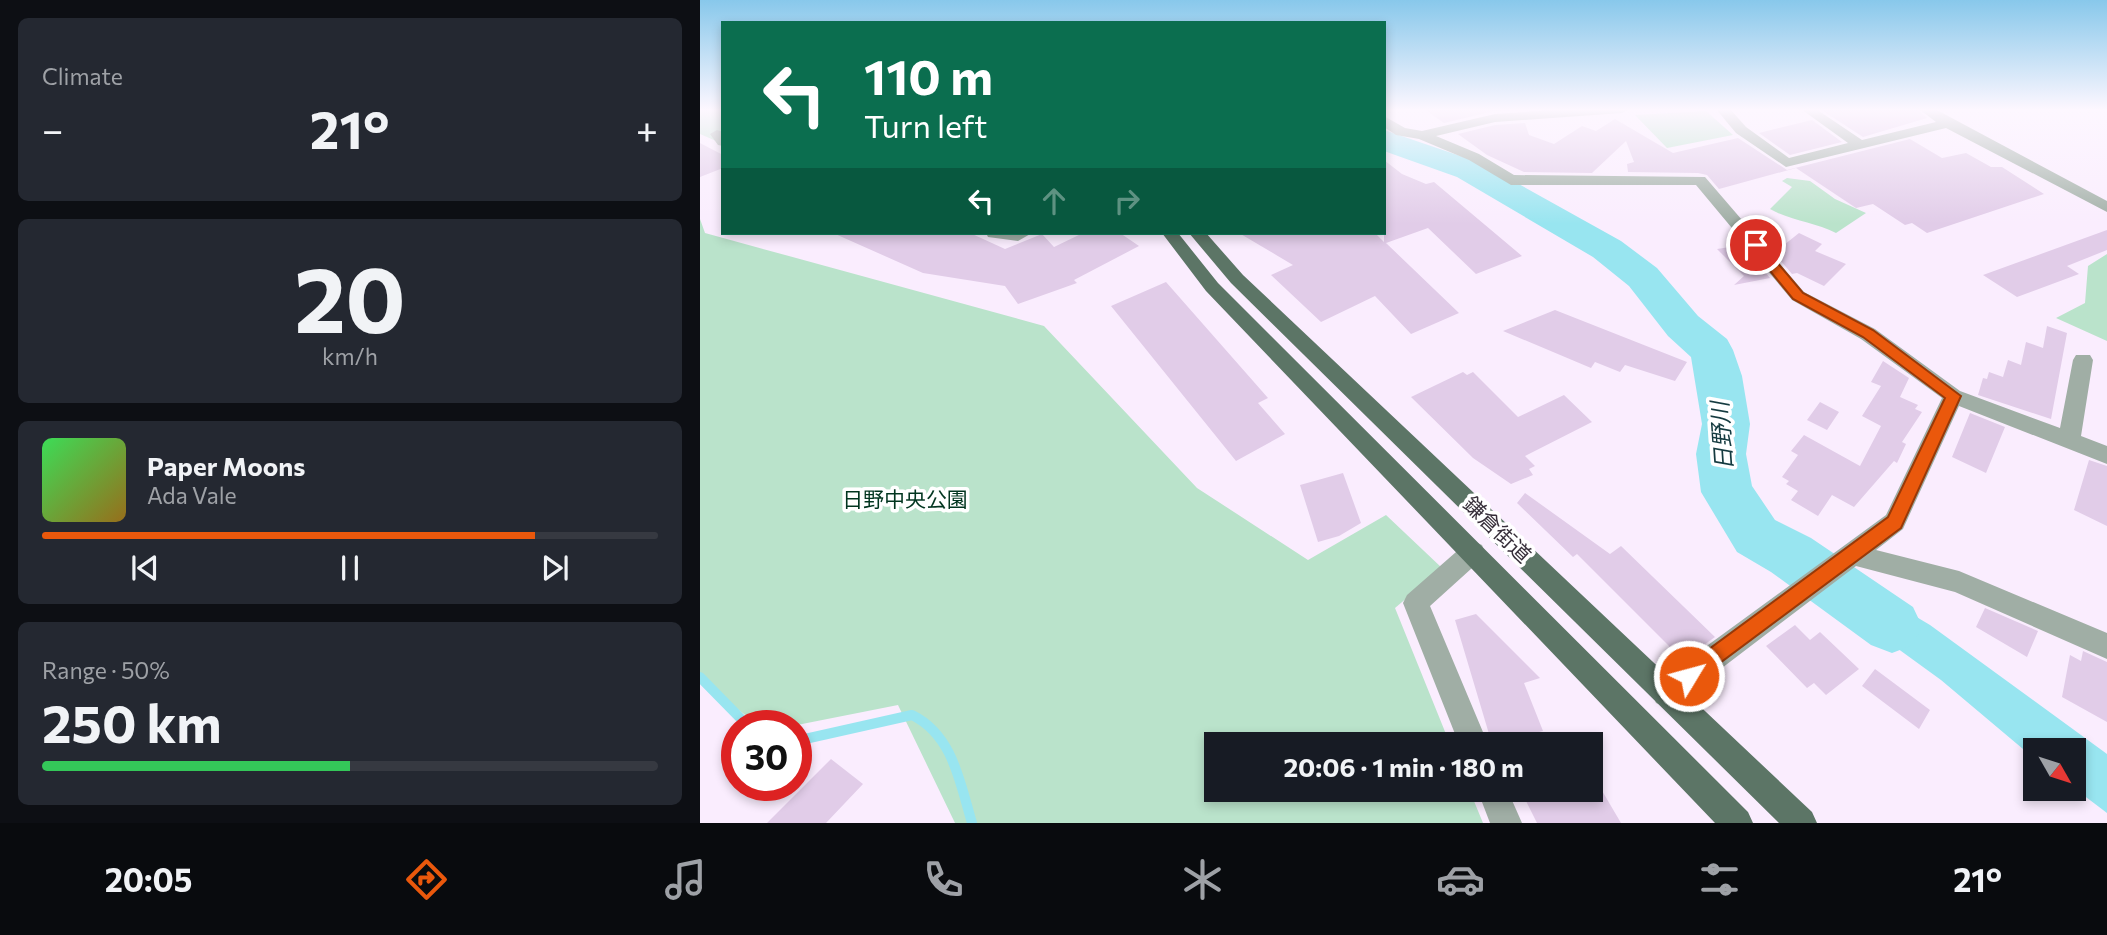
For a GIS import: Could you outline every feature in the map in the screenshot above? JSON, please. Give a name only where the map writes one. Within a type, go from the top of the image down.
[{"type":"main road","name":"鎌倉街道","points":[[1172,235],[1212,287],[1737,823]]},
{"type":"main road","name":"鎌倉街道","points":[[1199,235],[1237,279],[1801,823]]},
{"type":"street","points":[[1451,147],[1474,157],[1511,180],[1700,180],[1798,296],[1868,334],[1953,396],[2107,455]]},
{"type":"street","points":[[1765,147],[1786,163],[1855,147]]},
{"type":"street","points":[[1994,147],[2107,207]]},
{"type":"street","points":[[2069,441],[2083,360]]},
{"type":"street","points":[[1666,693],[1895,522],[1953,396]]},
{"type":"street","points":[[1469,732],[1416,603],[1473,552]]},
{"type":"street","points":[[1845,560],[1959,582],[2107,646]]},
{"type":"street","points":[[1497,802],[1506,823]]},
{"type":"green space","points":[[1787,178],[1810,181],[1835,199],[1866,213],[1836,233],[1778,213],[1770,209],[1792,187],[1782,181]]},
{"type":"green space","name":"日野中央公園","points":[[700,219],[705,233],[1044,326],[1197,488],[1308,560],[1386,515],[1442,568],[1395,608],[1445,732],[1204,732],[1204,802],[1474,802],[1483,823],[955,823],[898,705],[812,722],[812,710],[739,710],[700,681]]},
{"type":"green space","points":[[2107,254],[2107,341],[2056,318],[2085,303],[2088,266]]},
{"type":"water","points":[[1851,578],[1930,625],[2085,738],[2023,738],[2023,749],[1941,680],[1828,598]]},
{"type":"water","points":[[2086,739],[2107,754],[2107,813],[2086,797]]},
{"type":"building","points":[[700,147],[708,147],[721,154],[721,169],[700,177]]},
{"type":"building","points":[[1477,147],[1619,147],[1592,173],[1524,172]]},
{"type":"building","points":[[1628,147],[1663,147],[1673,153],[1697,147],[1752,147],[1787,170],[1877,147],[1924,147],[1942,158],[1966,153],[1991,167],[2002,167],[2044,194],[1927,233],[1912,223],[1905,225],[1873,204],[1856,208],[1796,168],[1719,189],[1707,175],[1698,173],[1628,172],[1627,164],[1634,162]]},
{"type":"building","points":[[1779,147],[1820,147],[1790,155]]},
{"type":"building","points":[[1386,162],[1402,174],[1426,184],[1434,182],[1522,256],[1476,274],[1428,228],[1386,243],[1459,313],[1411,334],[1375,296],[1321,322],[1271,275],[1293,265],[1242,235],[1377,235],[1384,242]]},
{"type":"building","points":[[2107,230],[2107,250],[2067,266],[2079,274],[2017,297],[1983,275]]},
{"type":"building","points":[[1799,233],[1822,244],[1815,251],[1846,264],[1824,286],[1797,273],[1792,274],[1774,253]]},
{"type":"building","points":[[838,235],[974,235],[1005,249],[1040,235],[1043,235],[1054,247],[1079,235],[1123,235],[1139,246],[1074,280],[1077,283],[1018,304],[1005,286],[923,273]]},
{"type":"building","points":[[1743,245],[1770,278],[1734,285],[1744,276],[1717,249]]},
{"type":"building","points":[[1166,282],[1268,398],[1258,403],[1285,434],[1236,461],[1111,306]]},
{"type":"building","points":[[1555,310],[1687,362],[1675,381],[1625,365],[1620,372],[1595,362],[1591,368],[1503,331]]},
{"type":"building","points":[[2047,326],[2067,333],[2051,419],[1978,395],[1983,378],[1987,379],[1989,372],[2003,377],[2008,360],[2021,365],[2026,342],[2043,348]]},
{"type":"building","points":[[1883,361],[1909,378],[1900,397],[1918,405],[1915,409],[1922,412],[1902,442],[1906,444],[1897,463],[1894,461],[1854,507],[1832,495],[1818,516],[1791,500],[1798,491],[1786,484],[1789,481],[1782,477],[1798,455],[1791,451],[1804,435],[1860,466],[1881,426],[1862,416],[1881,386],[1871,382]]},
{"type":"building","points":[[1463,372],[1467,375],[1473,372],[1518,417],[1564,395],[1592,422],[1525,456],[1535,466],[1529,469],[1533,475],[1511,484],[1473,458],[1411,397]]},
{"type":"building","points":[[1820,402],[1839,412],[1827,430],[1807,420]]},
{"type":"building","points":[[1970,413],[2005,427],[1986,473],[1952,457]]},
{"type":"building","points":[[2089,460],[2107,466],[2107,526],[2074,510]]},
{"type":"building","points":[[1343,473],[1361,523],[1339,536],[1318,542],[1300,485]]},
{"type":"building","points":[[1525,493],[1610,554],[1621,546],[1715,637],[1683,660],[1577,554],[1573,557],[1517,503]]},
{"type":"building","points":[[1985,608],[2038,631],[2027,657],[1976,627]]},
{"type":"building","points":[[1476,614],[1540,678],[1524,683],[1543,731],[1488,732],[1455,620]]},
{"type":"building","points":[[1795,625],[1810,640],[1820,632],[1859,669],[1826,695],[1814,683],[1807,688],[1766,646]]},
{"type":"building","points":[[2083,651],[2107,662],[2107,722],[2062,697],[2070,655],[2081,661]]},
{"type":"building","points":[[1875,669],[1930,710],[1919,729],[1862,686]]},
{"type":"building","points":[[831,759],[863,784],[826,823],[767,823],[789,801],[812,801],[812,778]]},
{"type":"building","points":[[1603,792],[1621,823],[1537,823],[1526,802],[1603,802]]},
{"type":"waterway","name":"日野川","points":[[1405,147],[1469,170],[1607,249],[1643,277],[1683,326],[1711,350],[1719,376],[1726,424],[1721,454],[1727,492],[1756,536],[1791,555],[1892,626]]},
{"type":"waterway","points":[[700,677],[732,710]]},
{"type":"waterway","points":[[812,737],[912,715],[926,724],[946,747],[959,777],[972,823]]},
{"type":"route","points":[[1689,676],[1895,522],[1953,396],[1868,334],[1798,296],[1756,245]]}]
